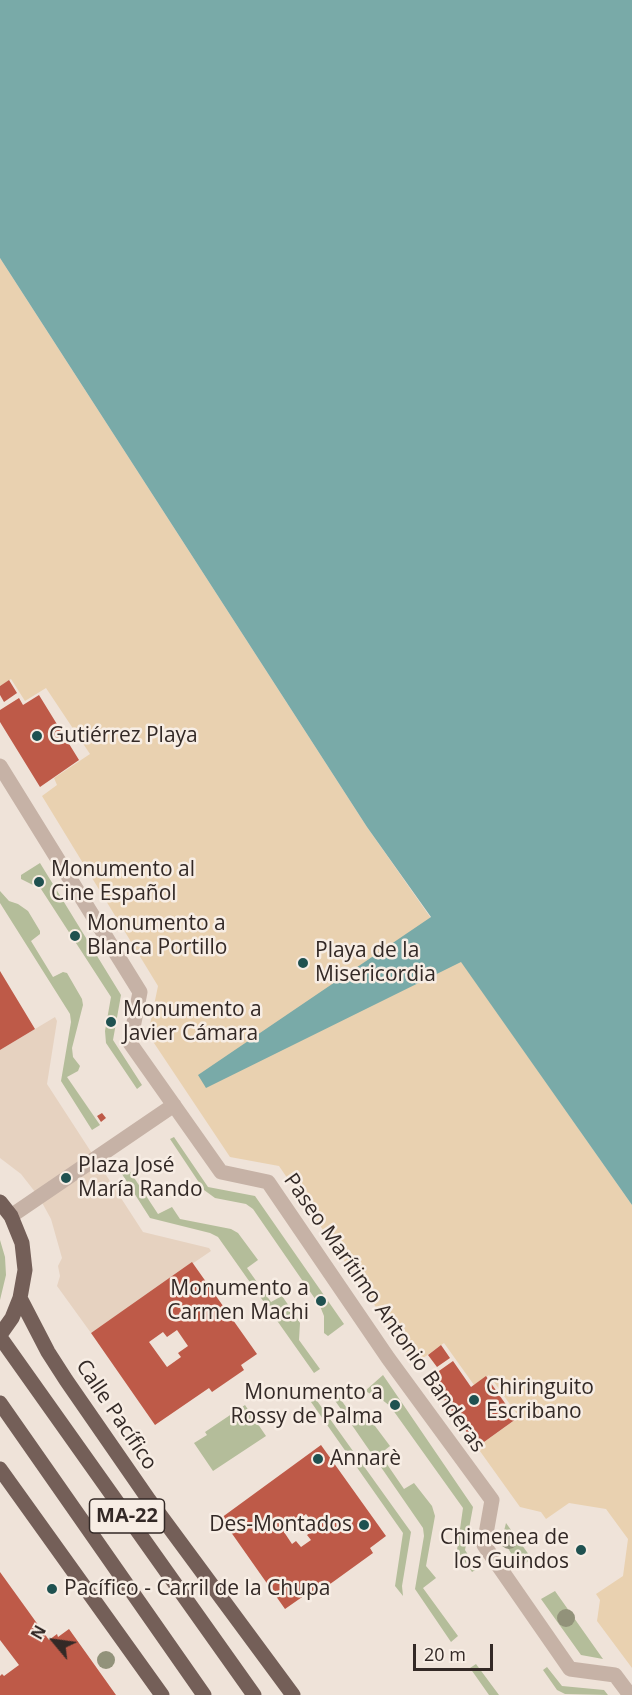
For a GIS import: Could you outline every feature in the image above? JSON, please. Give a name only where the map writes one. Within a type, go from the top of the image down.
[{"type":"main road","points":[[0,1202],[11,1216],[22,1242],[25,1270],[20,1298],[12,1318],[0,1336]]},
{"type":"main road","name":"Calle Pacífico","points":[[20,1298],[48,1352],[66,1380],[149,1500],[293,1695]]},
{"type":"main road","name":"MA-22","points":[[0,1336],[254,1695]]},
{"type":"main road","name":"MA-22","points":[[0,1403],[204,1695]]},
{"type":"main road","points":[[0,1469],[162,1695]]},
{"type":"street","name":"Paseo Marítimo Antonio Banderas","points":[[0,766],[140,992],[130,1043],[221,1172],[268,1182],[388,1358],[492,1500],[484,1545],[570,1669],[615,1675],[630,1695]]},
{"type":"street","points":[[11,1216],[174,1105]]},
{"type":"green space","points":[[40,863],[121,995],[113,1040],[142,1085],[137,1089],[106,1043],[105,1031],[111,997],[41,889],[21,879],[21,875]]},
{"type":"green space","points":[[0,891],[9,901],[28,911],[40,931],[40,934],[31,941],[53,977],[63,972],[67,973],[82,999],[83,1005],[72,1048],[73,1057],[80,1066],[78,1071],[67,1077],[100,1125],[92,1130],[61,1081],[71,1022],[70,1014],[0,903]]},
{"type":"green space","points":[[174,1137],[208,1187],[255,1196],[344,1324],[328,1336],[324,1333],[324,1316],[320,1306],[253,1209],[246,1204],[215,1198],[204,1190],[170,1139]]},
{"type":"green space","points":[[127,1167],[158,1214],[172,1207],[180,1219],[231,1229],[238,1233],[258,1260],[247,1268],[271,1302],[282,1296],[300,1323],[299,1340],[320,1369],[314,1373],[218,1237],[150,1218],[120,1171]]},
{"type":"green space","points":[[0,1240],[5,1257],[6,1275],[0,1300]]},
{"type":"green space","points":[[383,1375],[473,1507],[465,1550],[477,1569],[472,1572],[457,1550],[463,1508],[390,1406],[365,1391]]},
{"type":"green space","points":[[331,1386],[349,1411],[372,1422],[390,1446],[380,1454],[404,1489],[414,1483],[432,1506],[435,1516],[426,1566],[436,1578],[423,1588],[458,1636],[451,1642],[415,1589],[424,1536],[423,1528],[327,1389]]},
{"type":"green space","points":[[315,1398],[411,1532],[402,1586],[403,1596],[395,1586],[403,1533],[311,1402]]},
{"type":"green space","points":[[245,1405],[266,1436],[213,1471],[194,1443],[207,1435],[205,1432]]},
{"type":"green space","points":[[506,1523],[532,1559],[520,1567],[502,1539]]},
{"type":"green space","points":[[555,1591],[603,1659],[581,1655],[541,1599]]},
{"type":"green space","points":[[476,1664],[499,1695],[489,1695],[470,1668]]},
{"type":"green space","points":[[547,1667],[562,1686],[604,1690],[608,1695],[565,1694],[557,1690],[543,1670]]},
{"type":"sand","name":"Playa de la Misericordia","points":[[0,258],[367,827],[632,1205],[632,1668],[597,1621],[600,1600],[596,1594],[623,1576],[628,1539],[606,1509],[569,1503],[546,1519],[541,1512],[520,1507],[477,1447],[519,1417],[489,1375],[474,1385],[444,1343],[415,1364],[279,1166],[230,1157],[148,1034],[158,986],[42,796],[57,785],[54,778],[90,754],[46,688],[25,701],[11,679],[0,686]]},
{"type":"shaded area","name":"Plaza José María Rando","points":[[55,1017],[57,1021],[47,1084],[143,1232],[209,1248],[211,1251],[91,1333],[57,1286],[60,1276],[58,1266],[62,1258],[51,1219],[39,1197],[21,1174],[0,1158],[0,1050]]},
{"type":"water","points":[[0,0],[632,0],[632,1205],[461,962],[206,1088],[198,1075],[431,917],[367,827],[0,258]]},
{"type":"building","points":[[9,680],[17,693],[4,702],[0,695],[0,686]]},
{"type":"building","name":"Gutiérrez Playa","points":[[39,695],[79,760],[40,787],[0,722],[0,710],[19,698],[23,705]]},
{"type":"building","points":[[0,971],[35,1029],[0,1050]]},
{"type":"building","points":[[102,1113],[106,1118],[101,1122],[97,1116]]},
{"type":"building","points":[[192,1262],[257,1354],[241,1365],[244,1370],[212,1392],[209,1388],[155,1425],[91,1333]],"holes":[[[177,1330],[188,1346],[178,1353],[181,1357],[167,1367],[149,1342],[163,1332],[167,1337]]]},
{"type":"building","points":[[441,1345],[450,1358],[437,1367],[428,1355]]},
{"type":"building","name":"Chiringuito Escribano","points":[[453,1361],[471,1387],[486,1376],[516,1419],[477,1447],[429,1378]]},
{"type":"building","points":[[321,1445],[386,1536],[370,1548],[373,1553],[308,1600],[305,1595],[285,1609],[221,1518]],"holes":[[[306,1514],[317,1528],[307,1535],[311,1540],[301,1547],[296,1541],[292,1544],[284,1532],[288,1529],[284,1523],[294,1516],[297,1521]]]},
{"type":"building","points":[[0,1572],[49,1640],[69,1629],[116,1695],[0,1695],[0,1676],[2,1674],[4,1676],[19,1665],[0,1640]]},
{"type":"place","name":"Gutiérrez Playa","points":[[37,736]]},
{"type":"place","name":"Monumento al Cine Español","points":[[39,882]]},
{"type":"place","name":"Monumento a Blanca Portillo","points":[[75,936]]},
{"type":"place","name":"Playa de la Misericordia","points":[[303,963]]},
{"type":"place","name":"Monumento a Javier Cámara","points":[[111,1022]]},
{"type":"place","name":"Plaza José María Rando","points":[[66,1178]]},
{"type":"place","name":"Monumento a Carmen Machi","points":[[321,1301]]},
{"type":"place","name":"Chiringuito Escribano","points":[[474,1400]]},
{"type":"place","name":"Monumento a Rossy de Palma","points":[[395,1405]]},
{"type":"place","name":"Annarè","points":[[318,1459]]},
{"type":"place","name":"Des-Montados","points":[[364,1525]]},
{"type":"place","name":"Chimenea de los Guindos","points":[[581,1550]]},
{"type":"place","name":"Pacífico - Carril de la Chupa","points":[[52,1589]]}]
